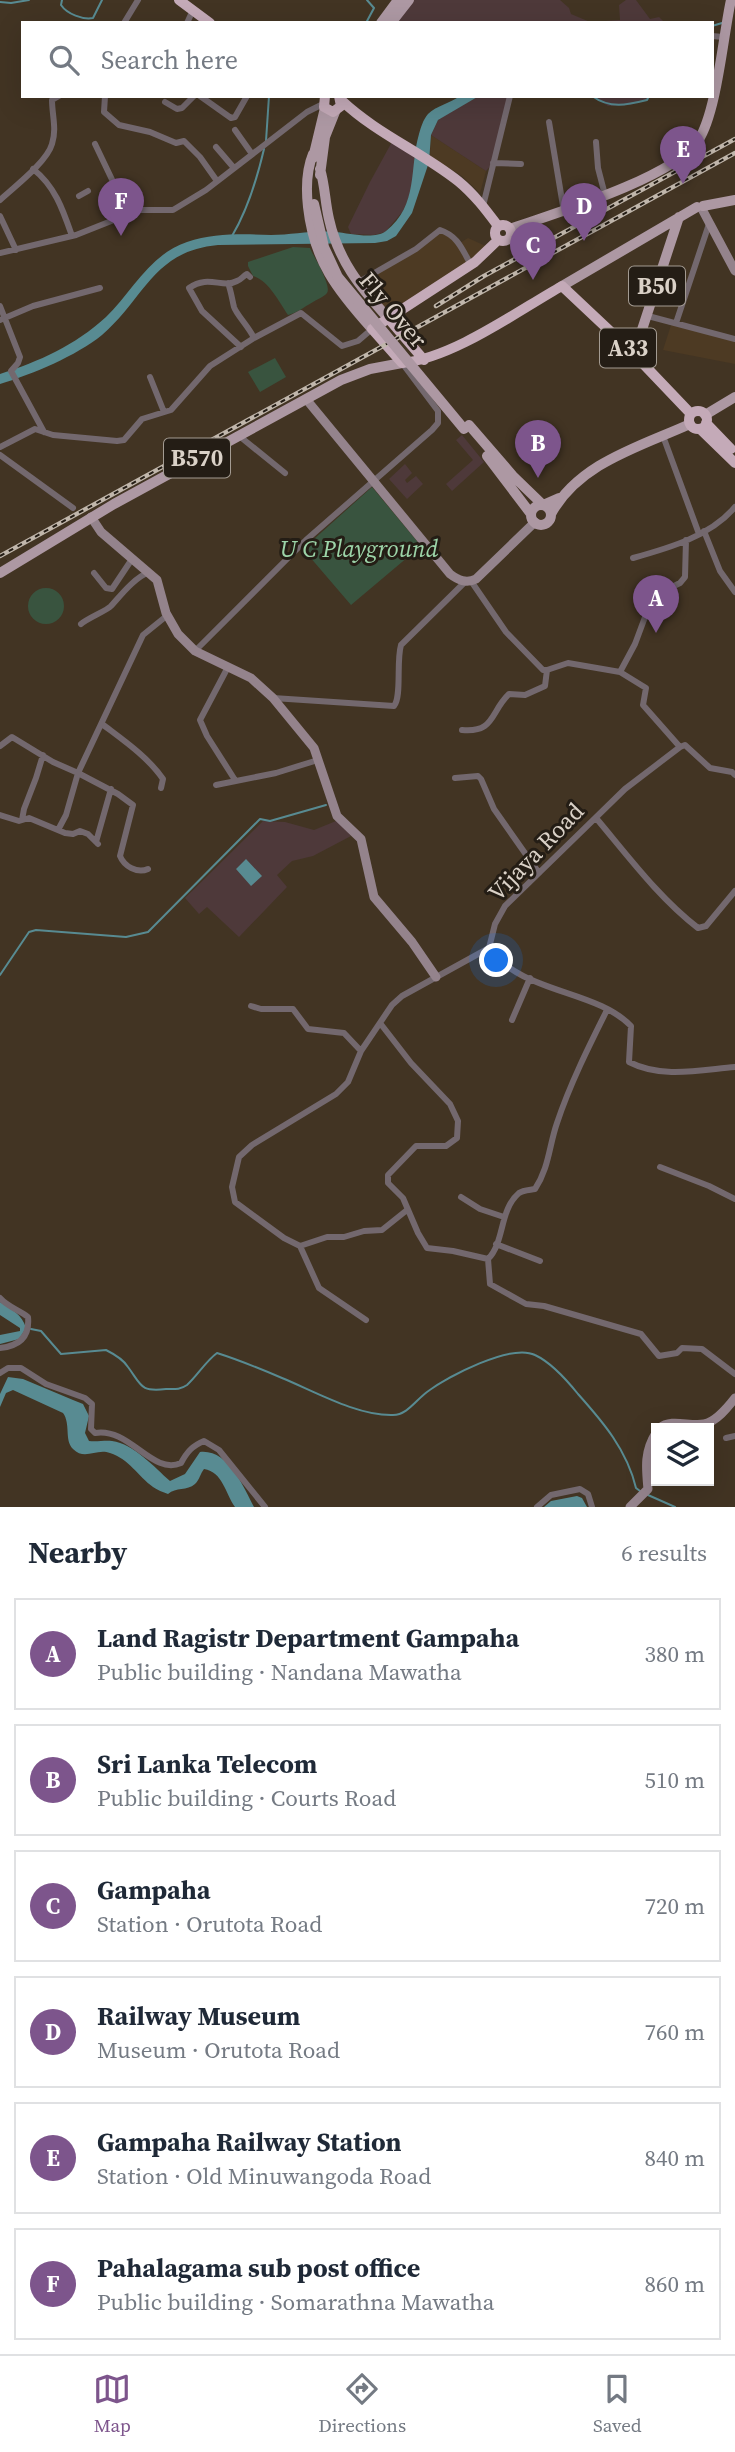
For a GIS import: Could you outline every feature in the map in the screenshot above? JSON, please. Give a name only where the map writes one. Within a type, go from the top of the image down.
[{"type":"highway","points":[[179,0],[207,21]]},
{"type":"highway","points":[[326,104],[340,108],[340,98]]},
{"type":"highway","points":[[341,98],[362,120]]},
{"type":"highway","points":[[326,104],[362,120],[433,162],[457,180],[483,206],[498,226]]},
{"type":"highway","points":[[498,240],[494,232],[498,226],[505,225],[510,229],[508,240],[498,240],[471,265],[372,329],[402,363],[424,360],[459,345],[562,286]]},
{"type":"highway","name":"A33","points":[[562,286],[634,354],[699,421],[735,463]]},
{"type":"highway","points":[[388,318],[424,360]]},
{"type":"highway","name":"A33","points":[[699,421],[735,453]]},
{"type":"main road","points":[[382,21],[398,0]]},
{"type":"main road","points":[[393,21],[409,0]]},
{"type":"main road","points":[[714,72],[718,36],[732,3]]},
{"type":"main road","points":[[510,229],[606,195],[674,161],[697,142],[711,98]]},
{"type":"main road","points":[[326,104],[307,172],[311,229],[316,248],[332,281],[372,329]]},
{"type":"main road","points":[[317,204],[326,104]]},
{"type":"main road","points":[[313,154],[317,204]]},
{"type":"main road","points":[[320,169],[331,229],[344,262],[357,283],[388,318]]},
{"type":"main road","points":[[562,286],[679,217],[701,207],[735,200]]},
{"type":"main road","name":"Fly Over","points":[[317,204],[328,256],[343,284],[480,443]]},
{"type":"main road","name":"B50","points":[[634,354],[679,217]]},
{"type":"main road","name":"B570","points":[[0,573],[91,517],[306,399],[356,374],[402,363]]},
{"type":"main road","points":[[533,518],[536,506],[559,498],[595,467],[733,403]]},
{"type":"main road","points":[[480,443],[540,524],[546,523],[559,498]]},
{"type":"main road","points":[[480,443],[548,508],[551,514]]},
{"type":"street","points":[[125,21],[138,0]]},
{"type":"street","points":[[188,21],[193,10]]},
{"type":"street","points":[[0,200],[33,169],[52,145],[54,116],[51,102],[56,98]]},
{"type":"street","points":[[105,98],[104,112],[111,120],[123,127],[142,129],[176,143],[184,141],[200,157],[217,181]]},
{"type":"street","points":[[165,102],[177,109],[182,108],[192,98]]},
{"type":"street","points":[[203,98],[232,118],[246,98]]},
{"type":"street","points":[[483,206],[509,98]]},
{"type":"street","points":[[0,243],[3,252],[16,250],[72,236],[139,210],[173,210],[188,203],[307,112],[326,104]]},
{"type":"street","points":[[549,122],[564,212]]},
{"type":"street","points":[[235,130],[252,154]]},
{"type":"street","points":[[596,142],[598,167],[606,195]]},
{"type":"street","points":[[95,144],[128,213]]},
{"type":"street","points":[[215,147],[234,168]]},
{"type":"street","points":[[493,163],[521,164]]},
{"type":"street","points":[[33,169],[58,197],[72,236]]},
{"type":"street","points":[[79,196],[88,191]]},
{"type":"street","points":[[701,207],[735,271]]},
{"type":"street","points":[[0,216],[16,250]]},
{"type":"street","points":[[676,323],[709,224]]},
{"type":"street","points":[[357,283],[416,249],[440,230],[452,235],[460,243],[471,265]]},
{"type":"street","points":[[242,347],[202,311],[189,290],[201,281],[228,283],[240,281],[247,274],[250,276]]},
{"type":"street","points":[[228,283],[234,307],[254,338]]},
{"type":"street","points":[[2,319],[33,306],[100,288]]},
{"type":"street","points":[[0,306],[2,319],[20,357],[11,371],[44,432]]},
{"type":"street","points":[[0,447],[35,429],[66,436],[120,441],[131,433],[139,421],[174,407],[210,366],[301,313],[342,346],[359,341],[372,329]]},
{"type":"street","points":[[648,316],[735,339]]},
{"type":"street","points":[[195,651],[306,540],[438,423],[438,411],[402,363]]},
{"type":"street","points":[[150,377],[164,412]]},
{"type":"street","points":[[306,399],[450,574],[458,580],[468,581],[506,632],[543,670],[568,663],[620,671],[646,688],[643,705],[680,747],[685,745],[710,768],[735,775]]},
{"type":"street","points":[[238,435],[285,473]]},
{"type":"street","points":[[663,436],[702,533],[720,571],[735,593]]},
{"type":"street","points":[[0,455],[73,508]]},
{"type":"street","points":[[634,558],[702,533],[727,516],[735,507]]},
{"type":"street","points":[[91,517],[101,532],[159,583],[169,617],[178,634],[195,651],[251,678],[274,698],[314,748],[337,816],[361,839],[374,897],[412,942],[436,977]]},
{"type":"street","points":[[274,698],[394,706],[398,698],[397,658],[401,645],[533,518]]},
{"type":"street","points":[[620,671],[635,644],[651,601],[685,577],[685,540]]},
{"type":"street","points":[[94,573],[106,588],[112,589],[132,559]]},
{"type":"street","points":[[81,624],[111,606],[140,576],[149,572]]},
{"type":"street","points":[[58,830],[66,816],[78,773],[146,631],[169,617]]},
{"type":"street","points":[[228,667],[200,720],[235,780]]},
{"type":"street","points":[[462,730],[483,728],[489,724],[509,694],[525,695],[545,686],[547,670]]},
{"type":"street","points":[[102,724],[150,763],[163,779],[161,788]]},
{"type":"street","points":[[0,746],[12,737],[111,789],[132,805],[120,847],[122,863],[142,871],[148,869]]},
{"type":"street","name":"Vijaya Road","points":[[489,948],[495,924],[505,906],[625,789],[680,747]]},
{"type":"street","points":[[22,820],[43,755]]},
{"type":"street","points":[[216,785],[276,773],[318,760]]},
{"type":"street","points":[[455,778],[478,776],[481,779],[494,809],[539,873]]},
{"type":"street","points":[[0,815],[19,821],[29,818],[70,834],[80,831],[97,843],[111,789]]},
{"type":"street","points":[[596,818],[643,874],[682,916],[698,928],[706,926],[735,891]]},
{"type":"street","points":[[366,1320],[319,1288],[300,1246],[284,1238],[235,1202],[232,1186],[239,1157],[252,1145],[336,1094],[348,1082],[360,1051],[402,996],[489,948],[496,957],[530,978],[624,1018],[631,1026],[629,1062],[671,1073],[735,1067]]},
{"type":"street","points":[[512,1020],[530,978]]},
{"type":"street","points":[[251,1006],[261,1009],[293,1009],[308,1028],[344,1033],[360,1051]]},
{"type":"street","points":[[607,1010],[563,1105],[544,1176],[535,1189],[519,1193],[504,1217],[493,1254],[488,1259],[490,1284],[526,1304],[544,1306],[641,1334],[659,1356],[677,1353],[682,1348],[702,1349],[735,1374]]},
{"type":"street","points":[[380,1023],[411,1063],[450,1104],[458,1121],[457,1138],[446,1146],[416,1146],[388,1175],[388,1182],[403,1198],[427,1248],[488,1259]]},
{"type":"street","points":[[660,1167],[735,1199]]},
{"type":"street","points":[[461,1197],[481,1209],[504,1217]]},
{"type":"street","points":[[300,1246],[327,1237],[344,1237],[364,1231],[382,1230],[407,1210]]},
{"type":"street","points":[[496,1244],[540,1261]]},
{"type":"street","points":[[0,1298],[28,1317],[29,1330],[11,1347],[0,1348]]},
{"type":"street","points":[[0,1373],[8,1368],[21,1368],[46,1384],[86,1398],[92,1404],[91,1429],[95,1433],[112,1434],[124,1439],[159,1464],[173,1467],[181,1463],[195,1444],[204,1441],[219,1450],[265,1507]]},
{"type":"street","points":[[708,1423],[735,1398]]},
{"type":"street","points":[[726,1438],[735,1436]]},
{"type":"street","points":[[630,1507],[648,1489],[645,1462],[651,1442]]},
{"type":"street","points":[[537,1507],[551,1495],[580,1489],[588,1494],[592,1507]]},
{"type":"shaded area","points":[[409,0],[560,0],[569,8],[571,14],[588,21],[393,21]]},
{"type":"shaded area","points":[[626,0],[636,0],[650,19],[659,17],[663,21],[605,21],[620,20],[619,5]]},
{"type":"shaded area","points":[[475,98],[509,98],[493,163],[486,171],[431,135],[443,116]]},
{"type":"shaded area","points":[[595,98],[648,98],[630,105],[608,106]]},
{"type":"shaded area","points":[[431,135],[486,171],[480,193],[462,176],[430,156]]},
{"type":"shaded area","points":[[393,140],[414,152],[415,172],[403,211],[385,232],[374,235],[351,234],[348,227]]},
{"type":"shaded area","points":[[440,230],[460,243],[468,238],[490,248],[388,318],[357,283],[394,263]]},
{"type":"shaded area","points":[[671,325],[735,341],[735,364],[663,350]]},
{"type":"shaded area","points":[[462,435],[484,462],[452,491],[446,484],[473,460],[456,440]]},
{"type":"shaded area","points":[[405,464],[412,473],[405,480],[407,483],[416,476],[423,484],[407,499],[389,479]]},
{"type":"shaded area","points":[[263,821],[285,822],[314,830],[336,821],[341,823],[351,836],[313,856],[292,861],[277,875],[287,887],[239,937],[207,907],[199,914],[185,898]]},
{"type":"green space","points":[[293,247],[310,248],[328,289],[322,297],[288,315],[269,287],[253,276],[248,262]]},
{"type":"green space","points":[[275,358],[286,377],[260,392],[248,372]]},
{"type":"green space","name":"U C Playground","points":[[372,487],[421,546],[351,605],[303,549]]},
{"type":"green space","points":[[46,588],[58,594],[64,606],[58,618],[46,624],[34,618],[28,606],[34,594]]},
{"type":"water","points":[[456,98],[476,98],[438,120],[431,135],[429,162],[412,213],[396,236],[375,243],[218,245],[196,249],[164,266],[117,321],[92,343],[54,364],[0,384],[0,374],[56,352],[94,327],[152,264],[162,255],[187,242],[229,235],[327,232],[368,236],[386,231],[404,210],[421,129],[428,114]]},
{"type":"water","points":[[246,859],[262,876],[251,886],[236,869]]},
{"type":"water","points":[[0,1302],[19,1316],[26,1328],[19,1339],[0,1344],[0,1335],[20,1331],[20,1328],[0,1315]]},
{"type":"water","points":[[8,1377],[23,1379],[83,1404],[89,1416],[85,1433],[89,1441],[120,1443],[143,1457],[170,1481],[185,1474],[200,1452],[219,1456],[233,1470],[254,1507],[235,1507],[220,1479],[204,1469],[195,1484],[168,1494],[153,1487],[117,1456],[105,1452],[77,1452],[70,1445],[63,1413],[13,1390],[6,1393],[0,1407],[0,1394]]},
{"type":"water","points":[[577,1496],[582,1498],[587,1507],[544,1507],[551,1501]]},
{"type":"waterway","points":[[0,2],[29,0]]},
{"type":"waterway","points":[[62,0],[61,5],[67,11],[85,18],[93,18],[102,0]]},
{"type":"waterway","points":[[367,0],[374,8],[367,21]]},
{"type":"waterway","points":[[714,25],[722,23]]},
{"type":"waterway","points":[[266,141],[269,98]]},
{"type":"waterway","points":[[596,98],[619,105],[648,98]]},
{"type":"waterway","points":[[232,236],[251,194],[264,149]]},
{"type":"waterway","points":[[0,975],[29,932],[36,930],[126,937],[148,932],[260,819],[270,821],[326,805]]},
{"type":"waterway","points":[[31,1329],[41,1331],[61,1354],[106,1350],[124,1362],[139,1383],[151,1390],[184,1387],[217,1353],[350,1407],[393,1415],[407,1410],[436,1386],[480,1363],[511,1354],[535,1355],[564,1377],[605,1426],[627,1461],[636,1488],[640,1491]]},
{"type":"waterway","points":[[648,1495],[675,1507]]},
{"type":"railway","points":[[436,306],[484,276],[735,139]]},
{"type":"railway","points":[[0,556],[735,153]]},
{"type":"place","name":"Gampaha Railway Station","points":[[683,184]]},
{"type":"place","name":"Pahalagama sub post office","points":[[121,236]]},
{"type":"place","name":"Railway Museum","points":[[584,241]]},
{"type":"place","name":"Gampaha","points":[[533,280]]},
{"type":"place","name":"Sri Lanka Telecom","points":[[538,478]]},
{"type":"place","name":"Land Ragistr Department Gampaha","points":[[656,633]]}]
